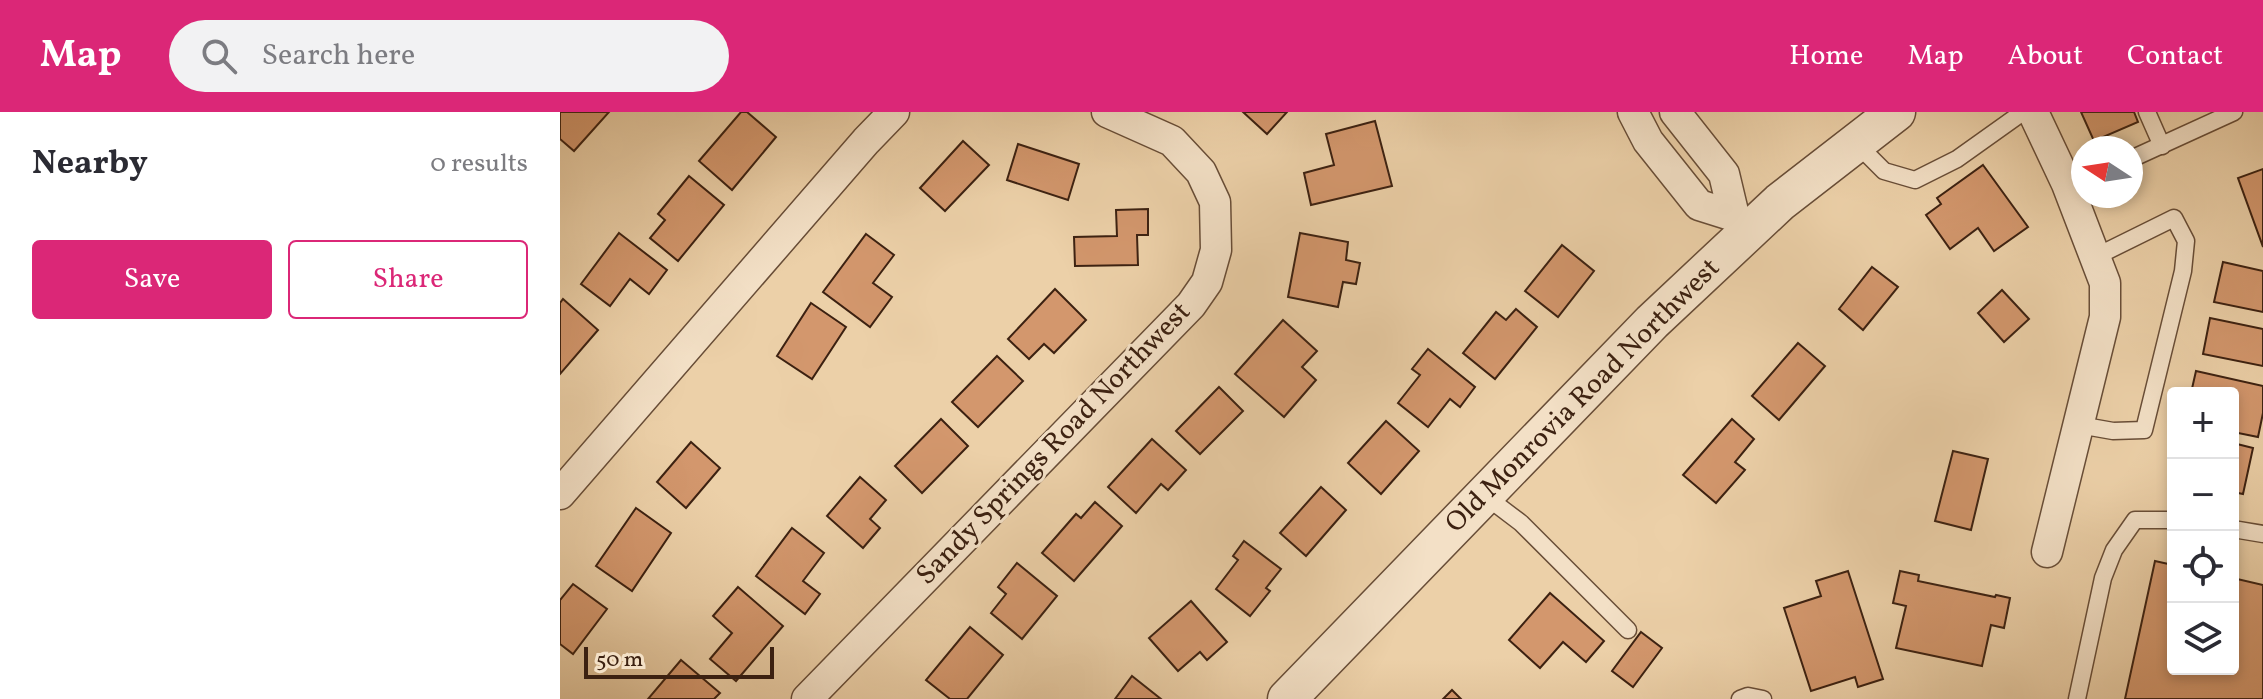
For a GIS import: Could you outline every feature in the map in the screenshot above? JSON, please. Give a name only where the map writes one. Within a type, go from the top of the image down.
[{"type":"street","points":[[560,494],[894,112]]},
{"type":"street","name":"Sandy Springs Road Northwest","points":[[807,699],[1191,305],[1207,282],[1216,250],[1215,202],[1201,172],[1172,141],[1107,112]]},
{"type":"street","points":[[1633,112],[1648,141],[1699,205],[1741,224]]},
{"type":"street","points":[[1675,112],[1724,174],[1741,224]]},
{"type":"street","name":"Old Monrovia Road Northwest","points":[[1287,699],[1630,344],[1741,224],[1780,202],[1896,112]]},
{"type":"street","points":[[2033,112],[2071,174]]},
{"type":"street","points":[[2047,552],[2105,317],[2105,283],[2082,208]]},
{"type":"lane","points":[[1856,143],[1884,171],[1915,180],[1957,159],[2023,112]]},
{"type":"lane","points":[[2147,112],[2162,146]]},
{"type":"lane","points":[[2143,154],[2234,112]]},
{"type":"lane","points":[[2079,425],[2113,431],[2144,430],[2183,271],[2186,241],[2174,218],[2095,257]]},
{"type":"lane","points":[[1484,495],[1521,523],[1628,630]]},
{"type":"lane","points":[[2077,699],[2103,578],[2114,550],[2135,520],[2167,520]]},
{"type":"lane","points":[[2239,530],[2263,534]]},
{"type":"lane","points":[[1740,699],[1748,696],[1763,699]]},
{"type":"building","points":[[560,112],[609,112],[574,151],[560,139]]},
{"type":"building","points":[[741,112],[747,112],[776,137],[732,190],[699,161]]},
{"type":"building","points":[[1243,112],[1287,112],[1267,134]]},
{"type":"building","points":[[2081,112],[2134,112],[2138,122],[2106,136],[2092,136]]},
{"type":"building","points":[[1375,121],[1392,186],[1311,205],[1304,173],[1334,165],[1326,134]]},
{"type":"building","points":[[963,141],[989,165],[945,211],[920,188]]},
{"type":"building","points":[[1018,144],[1079,164],[1068,200],[1007,180]]},
{"type":"building","points":[[1983,165],[2028,227],[1994,251],[1978,228],[1950,249],[1926,215],[1941,204],[1937,198]]},
{"type":"building","points":[[2263,169],[2263,247],[2238,178]]},
{"type":"building","points":[[689,176],[724,205],[678,261],[650,238],[665,220],[658,214]]},
{"type":"building","points":[[1148,209],[1148,235],[1137,235],[1138,265],[1075,266],[1074,237],[1117,236],[1116,210]]},
{"type":"building","points":[[619,233],[667,270],[649,294],[630,279],[610,306],[581,284]]},
{"type":"building","points":[[1300,233],[1348,242],[1346,260],[1360,263],[1356,284],[1343,282],[1338,307],[1288,297]]},
{"type":"building","points":[[866,234],[894,255],[873,283],[892,297],[870,327],[823,292]]},
{"type":"building","points":[[1562,245],[1594,271],[1558,317],[1525,291]]},
{"type":"building","points":[[2223,262],[2263,271],[2263,312],[2214,302]]},
{"type":"building","points":[[1872,267],[1898,287],[1863,330],[1839,309]]},
{"type":"building","points":[[1055,289],[1086,320],[1054,353],[1044,344],[1029,359],[1008,339]]},
{"type":"building","points":[[2002,290],[2029,319],[2004,342],[1978,313]]},
{"type":"building","points":[[563,299],[598,330],[560,374],[560,303]]},
{"type":"building","points":[[811,303],[846,327],[812,379],[777,356]]},
{"type":"building","points":[[1516,309],[1537,327],[1495,379],[1463,353],[1496,312],[1506,320]]},
{"type":"building","points":[[2210,318],[2263,329],[2263,366],[2203,354]]},
{"type":"building","points":[[1283,320],[1317,351],[1302,367],[1316,380],[1284,417],[1235,374]]},
{"type":"building","points":[[1798,343],[1825,366],[1779,420],[1752,396]]},
{"type":"building","points":[[1428,349],[1475,387],[1460,407],[1450,399],[1428,427],[1398,403],[1420,375],[1412,369]]},
{"type":"building","points":[[997,356],[1023,381],[978,427],[952,402]]},
{"type":"building","points":[[2196,371],[2263,386],[2263,413],[2258,437],[2239,433],[2239,387],[2192,387]]},
{"type":"building","points":[[1219,387],[1243,411],[1200,454],[1176,431]]},
{"type":"building","points":[[941,419],[968,446],[922,493],[895,466]]},
{"type":"building","points":[[1732,419],[1754,439],[1735,462],[1745,470],[1716,503],[1683,475]]},
{"type":"building","points":[[1386,421],[1419,451],[1381,494],[1348,463]]},
{"type":"building","points":[[1152,439],[1186,470],[1168,490],[1161,484],[1136,513],[1108,487]]},
{"type":"building","points":[[691,442],[720,468],[686,508],[657,482]]},
{"type":"building","points":[[2239,444],[2253,448],[2243,494],[2239,493]]},
{"type":"building","points":[[1953,451],[1988,459],[1971,530],[1935,521]]},
{"type":"building","points":[[860,477],[886,500],[870,519],[880,528],[863,548],[827,516]]},
{"type":"building","points":[[1321,487],[1346,510],[1306,556],[1280,533]]},
{"type":"building","points":[[1095,502],[1122,526],[1074,581],[1042,553],[1076,514],[1081,518]]},
{"type":"building","points":[[636,508],[671,533],[632,591],[596,566]]},
{"type":"building","points":[[792,528],[824,553],[803,581],[820,594],[805,614],[756,576]]},
{"type":"building","points":[[1244,541],[1281,569],[1266,588],[1270,591],[1250,616],[1216,589],[1238,560],[1233,556]]},
{"type":"building","points":[[2155,561],[2167,564],[2167,675],[2239,675],[2239,579],[2263,585],[2263,699],[2125,699]]},
{"type":"building","points":[[1017,563],[1057,596],[1022,639],[991,613],[1006,594],[998,587]]},
{"type":"building","points":[[1848,571],[1883,679],[1858,687],[1855,677],[1811,691],[1784,608],[1821,596],[1816,581]]},
{"type":"building","points":[[1900,571],[1919,575],[1918,581],[2010,598],[2004,628],[1991,625],[1982,666],[1896,648],[1906,606],[1893,603]]},
{"type":"building","points":[[573,584],[607,609],[573,654],[560,644],[560,600]]},
{"type":"building","points":[[738,587],[783,626],[736,681],[710,659],[732,633],[713,616]]},
{"type":"building","points":[[1550,593],[1604,641],[1586,662],[1563,642],[1540,668],[1509,640]]},
{"type":"building","points":[[1191,601],[1227,642],[1207,660],[1200,652],[1178,671],[1149,638]]},
{"type":"building","points":[[970,627],[1003,655],[967,699],[950,699],[926,680]]},
{"type":"building","points":[[1641,632],[1662,648],[1633,687],[1612,671]]},
{"type":"building","points":[[681,660],[720,693],[714,699],[648,699]]},
{"type":"building","points":[[1132,676],[1161,699],[1115,699]]},
{"type":"building","points":[[1452,690],[1461,699],[1443,699]]}]
